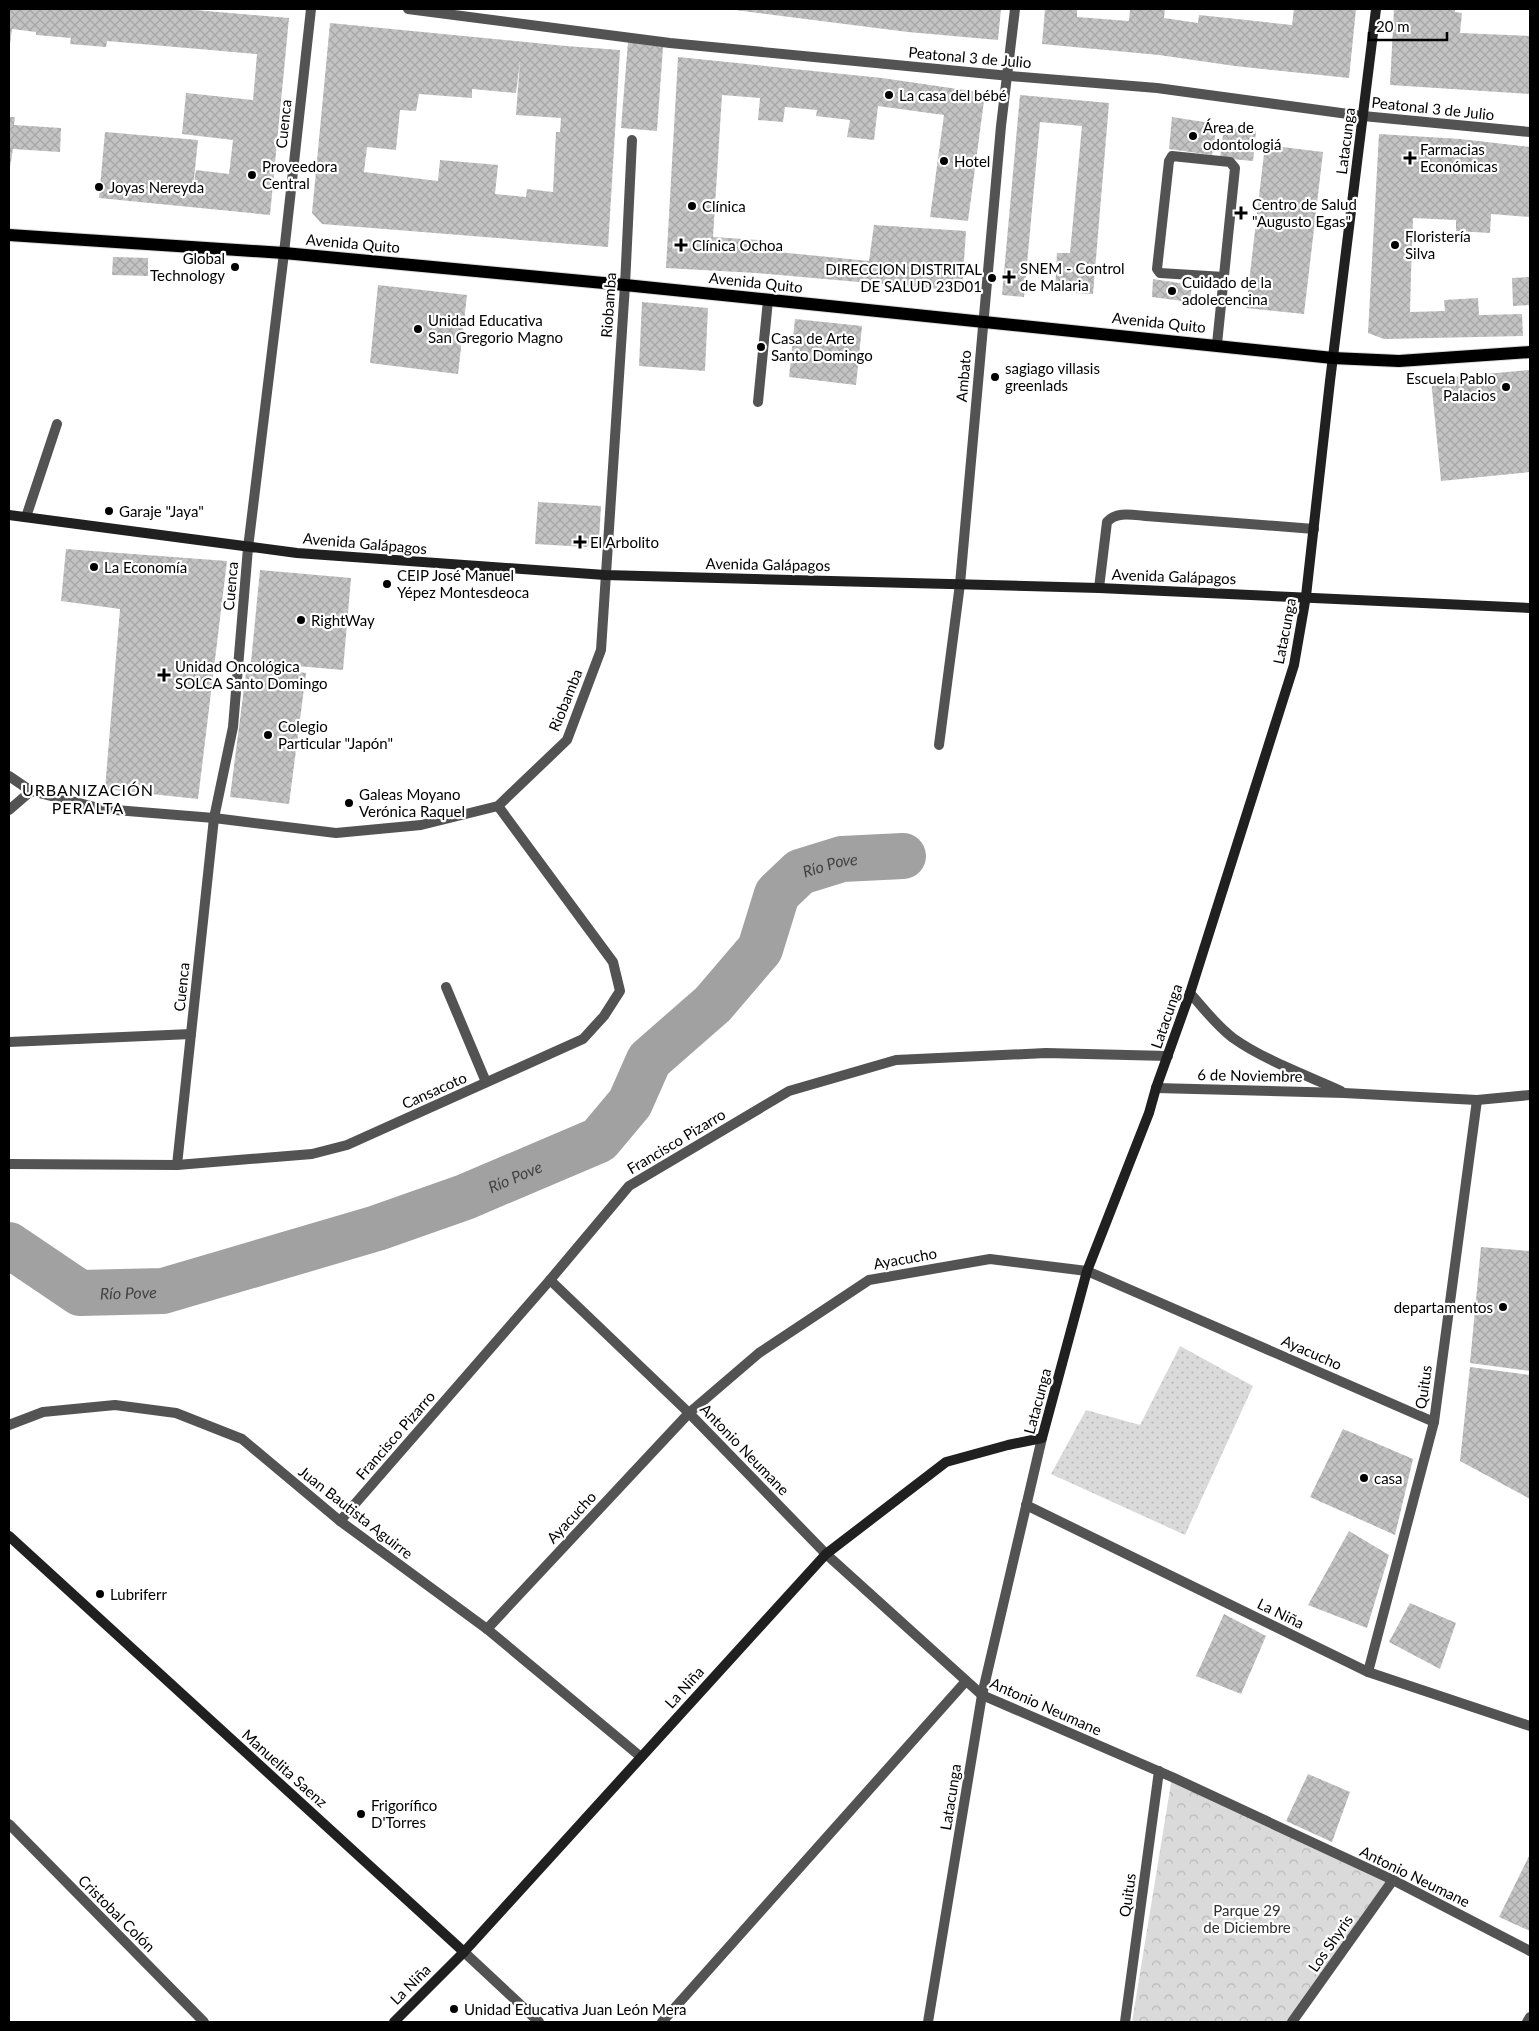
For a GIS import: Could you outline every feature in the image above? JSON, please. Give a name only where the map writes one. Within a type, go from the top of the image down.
[{"type":"main road","name":"Avenida Quito","points":[[9,235],[284,253],[1218,344],[1333,358],[1399,360],[1530,352]]},
{"type":"street","name":"Cuenca","points":[[177,1165],[214,818],[234,727],[248,548],[284,253],[311,9]]},
{"type":"street","name":"Peatonal 3 de Julio","points":[[408,9],[670,43],[1008,76],[1157,88],[1363,116],[1530,132]]},
{"type":"street","name":"Ambato","points":[[939,745],[960,584],[983,321],[1015,9]]},
{"type":"street","name":"Latacunga","points":[[928,2022],[982,1695],[1042,1438],[1087,1271],[1149,1113],[1190,993],[1294,665],[1306,596],[1376,9]]},
{"type":"street","name":"Riobamba","points":[[9,776],[31,791],[103,809],[214,818],[336,833],[421,825],[498,806],[567,740],[601,650],[625,285],[632,140]]},
{"type":"street","points":[[1218,344],[1235,168],[1230,162],[1172,156],[1169,161],[1157,269],[1160,273],[1224,277]]},
{"type":"street","points":[[758,402],[768,300]]},
{"type":"street","points":[[26,518],[58,424]]},
{"type":"street","name":"Avenida Galápagos","points":[[9,515],[248,548],[461,566],[605,575],[1098,588],[1306,596],[1530,608]]},
{"type":"street","points":[[1098,588],[1107,522],[1112,517],[1120,515],[1146,516],[1314,529]]},
{"type":"street","points":[[9,810],[31,791]]},
{"type":"street","name":"Cansacoto","points":[[9,1164],[177,1165],[312,1154],[347,1145],[583,1039],[604,1016],[620,991],[613,962],[498,806]]},
{"type":"street","points":[[446,986],[486,1082]]},
{"type":"street","name":"6 de Noviembre","points":[[1190,993],[1214,1022],[1234,1038],[1260,1054],[1344,1093]]},
{"type":"street","points":[[9,1042],[191,1034]]},
{"type":"street","name":"Francisco Pizarro","points":[[340,1521],[550,1280],[629,1186],[789,1092],[896,1060],[1046,1054],[1168,1056]]},
{"type":"street","name":"6 de Noviembre","points":[[1156,1088],[1344,1093],[1477,1100],[1530,1095]]},
{"type":"street","name":"Quitus","points":[[1368,1672],[1434,1422],[1477,1100]]},
{"type":"street","name":"Ayacucho","points":[[487,1629],[689,1413],[759,1353],[869,1280],[990,1260],[1087,1271],[1434,1422]]},
{"type":"street","name":"Antonio Neumane","points":[[550,1280],[689,1413],[826,1554],[982,1695],[1159,1771],[1393,1880],[1530,1951]]},
{"type":"street","name":"Juan Bautista Aguirre","points":[[9,1425],[43,1412],[115,1405],[176,1412],[242,1439],[340,1521],[487,1629],[641,1757]]},
{"type":"street","name":"La Niña","points":[[394,2022],[464,1952],[826,1554],[946,1462],[1008,1444],[1042,1438]]},
{"type":"street","name":"La Niña","points":[[1026,1505],[1368,1672],[1530,1726]]},
{"type":"street","name":"Manuelita Saenz","points":[[9,1536],[539,2022]]},
{"type":"street","points":[[662,2022],[966,1681]]},
{"type":"street","name":"Quitus","points":[[1125,2022],[1159,1771]]},
{"type":"street","name":"Cristobal Colón","points":[[9,1824],[204,2022]]},
{"type":"street","name":"Los Shyris","points":[[1292,2022],[1393,1880]]},
{"type":"street","points":[[1527,2022],[1530,2017]]},
{"type":"green space","points":[[1180,1346],[1253,1386],[1185,1535],[1051,1474],[1086,1410],[1140,1425]]},
{"type":"green space","name":"Parque 29 de Diciembre","points":[[1172,1777],[1393,1880],[1292,2022],[1132,2022]]},
{"type":"building","points":[[9,9],[183,9],[289,18],[270,215],[99,198],[105,132],[198,140],[193,189],[196,170],[229,174],[233,140],[182,134],[186,93],[253,100],[257,54],[107,41],[106,47],[70,44],[71,38],[36,35],[36,32],[12,29],[9,52]]},
{"type":"building","points":[[727,9],[1001,9],[998,40],[908,32]]},
{"type":"building","points":[[1045,9],[1077,9],[1077,17],[1129,21],[1130,9],[1165,9],[1164,18],[1198,23],[1199,15],[1292,25],[1294,9],[1356,9],[1349,78],[1235,66],[1159,55],[1042,44]]},
{"type":"building","points":[[1394,9],[1455,9],[1455,12],[1462,13],[1460,33],[1530,36],[1530,94],[1390,85]]},
{"type":"building","points":[[330,23],[620,50],[608,247],[322,224],[312,213]],"holes":[[[520,61],[516,115],[561,118],[560,132],[556,132],[553,192],[527,189],[526,197],[495,194],[498,165],[440,160],[438,181],[364,172],[367,147],[396,150],[400,110],[416,111],[419,94],[472,98],[472,89],[516,93]]]},
{"type":"building","points":[[628,42],[663,47],[657,131],[621,128]]},
{"type":"building","points":[[678,57],[882,78],[985,93],[968,221],[930,217],[944,115],[878,106],[874,140],[847,137],[850,120],[816,116],[817,110],[785,107],[783,122],[758,120],[760,98],[722,95],[713,237],[758,240],[758,250],[869,261],[874,225],[966,231],[962,291],[756,273],[666,268]]},
{"type":"building","points":[[1020,95],[1109,103],[1093,294],[1055,292],[1057,253],[1070,253],[1082,126],[1040,122],[1024,297],[1002,295]]},
{"type":"building","points":[[9,117],[15,117],[14,125],[61,128],[60,152],[13,149],[9,173]]},
{"type":"building","name":"Área de odontologiá","points":[[1172,117],[1217,124],[1212,155],[1169,149]]},
{"type":"building","points":[[1224,127],[1256,131],[1253,161],[1220,158]]},
{"type":"building","points":[[1379,134],[1460,139],[1530,147],[1530,217],[1491,214],[1490,233],[1456,231],[1456,220],[1413,218],[1410,312],[1445,311],[1444,300],[1478,298],[1479,315],[1522,314],[1523,336],[1384,339],[1368,333]]},
{"type":"building","points":[[1265,145],[1323,152],[1304,314],[1246,308]]},
{"type":"building","points":[[113,257],[148,258],[148,276],[112,275]]},
{"type":"building","points":[[1530,277],[1530,305],[1513,306],[1512,278]]},
{"type":"building","name":"Cuidado de la adolecencina","points":[[1153,279],[1192,285],[1190,302],[1152,297]]},
{"type":"building","name":"Unidad Educativa San Gregorio Magno","points":[[378,285],[467,295],[458,374],[370,363]]},
{"type":"building","points":[[642,302],[708,308],[705,371],[639,366]]},
{"type":"building","points":[[795,319],[862,326],[856,385],[789,377]]},
{"type":"building","points":[[1530,370],[1530,472],[1441,481],[1431,379]]},
{"type":"building","points":[[538,502],[601,506],[599,540],[586,547],[535,544]]},
{"type":"building","name":"Unidad Oncológica SOLCA Santo Domingo","points":[[66,549],[227,561],[198,799],[105,789],[120,609],[61,601]]},
{"type":"building","name":"RightWay","points":[[260,570],[351,578],[343,670],[251,662]]},
{"type":"building","name":"Colegio Particular \"Japón\"","points":[[247,665],[306,673],[289,804],[230,797]]},
{"type":"building","name":"departamentos","points":[[1481,1247],[1530,1251],[1530,1371],[1470,1363]]},
{"type":"building","points":[[1470,1367],[1530,1375],[1530,1499],[1460,1461]]},
{"type":"building","name":"casa","points":[[1343,1429],[1413,1459],[1395,1535],[1310,1497]]},
{"type":"building","points":[[1349,1531],[1389,1555],[1367,1628],[1308,1605]]},
{"type":"building","points":[[1410,1603],[1456,1623],[1440,1669],[1389,1642]]},
{"type":"building","points":[[1224,1614],[1266,1636],[1241,1694],[1196,1676]]},
{"type":"building","points":[[1308,1774],[1350,1792],[1332,1842],[1286,1821]]},
{"type":"building","points":[[1530,1854],[1530,1931],[1499,1917]]},
{"type":"waterway","name":"Río Pove","points":[[9,1245],[80,1293],[163,1291],[377,1228],[465,1197],[599,1140],[630,1103],[649,1060],[713,1004],[760,949],[777,894],[800,872],[842,859],[903,856]]},
{"type":"place","name":"La casa del bébé","points":[[889,95]]},
{"type":"place","name":"Área de odontologiá","points":[[1193,136]]},
{"type":"place","name":"Farmacias Económicas","points":[[1410,158]]},
{"type":"place","name":"Hotel","points":[[944,161]]},
{"type":"place","name":"Proveedora Central","points":[[252,175]]},
{"type":"place","name":"Joyas Nereyda","points":[[99,187]]},
{"type":"place","name":"Clínica","points":[[692,206]]},
{"type":"place","name":"Centro de Salud \"Augusto Egas\"","points":[[1241,213]]},
{"type":"place","name":"Clínica Ochoa","points":[[681,245]]},
{"type":"place","name":"Floristería Silva","points":[[1395,245]]},
{"type":"place","name":"Global Technology","points":[[235,267]]},
{"type":"place","name":"SNEM - Control de Malaria","points":[[1009,277]]},
{"type":"place","name":"DIRECCION DISTRITAL DE SALUD 23D01","points":[[992,278]]},
{"type":"place","name":"Cuidado de la adolecencina","points":[[1172,291]]},
{"type":"place","name":"Unidad Educativa San Gregorio Magno","points":[[418,329]]},
{"type":"place","name":"Casa de Arte Santo Domingo","points":[[761,347]]},
{"type":"place","name":"sagiago villasis greenlads","points":[[995,377]]},
{"type":"place","name":"Escuela Pablo Palacios","points":[[1506,387]]},
{"type":"place","name":"Garaje \"Jaya\"","points":[[109,511]]},
{"type":"place","name":"El Arbolito","points":[[580,542]]},
{"type":"place","name":"La Economía","points":[[94,567]]},
{"type":"place","name":"CEIP José Manuel Yépez Montesdeoca","points":[[387,584]]},
{"type":"place","name":"RightWay","points":[[301,620]]},
{"type":"place","name":"Unidad Oncológica SOLCA Santo Domingo","points":[[164,675]]},
{"type":"place","name":"Colegio Particular \"Japón\"","points":[[268,735]]},
{"type":"place","name":"Galeas Moyano Verónica Raquel","points":[[349,803]]},
{"type":"place","name":"departamentos","points":[[1503,1307]]},
{"type":"place","name":"casa","points":[[1364,1478]]},
{"type":"place","name":"Lubriferr","points":[[100,1594]]},
{"type":"place","name":"Frigorífico D'Torres","points":[[361,1814]]},
{"type":"place","name":"Unidad Educativa Juan León Mera","points":[[454,2009]]},
{"type":"district","name":"URBANIZACIÓN PERALTA","points":[[88,798]]}]
